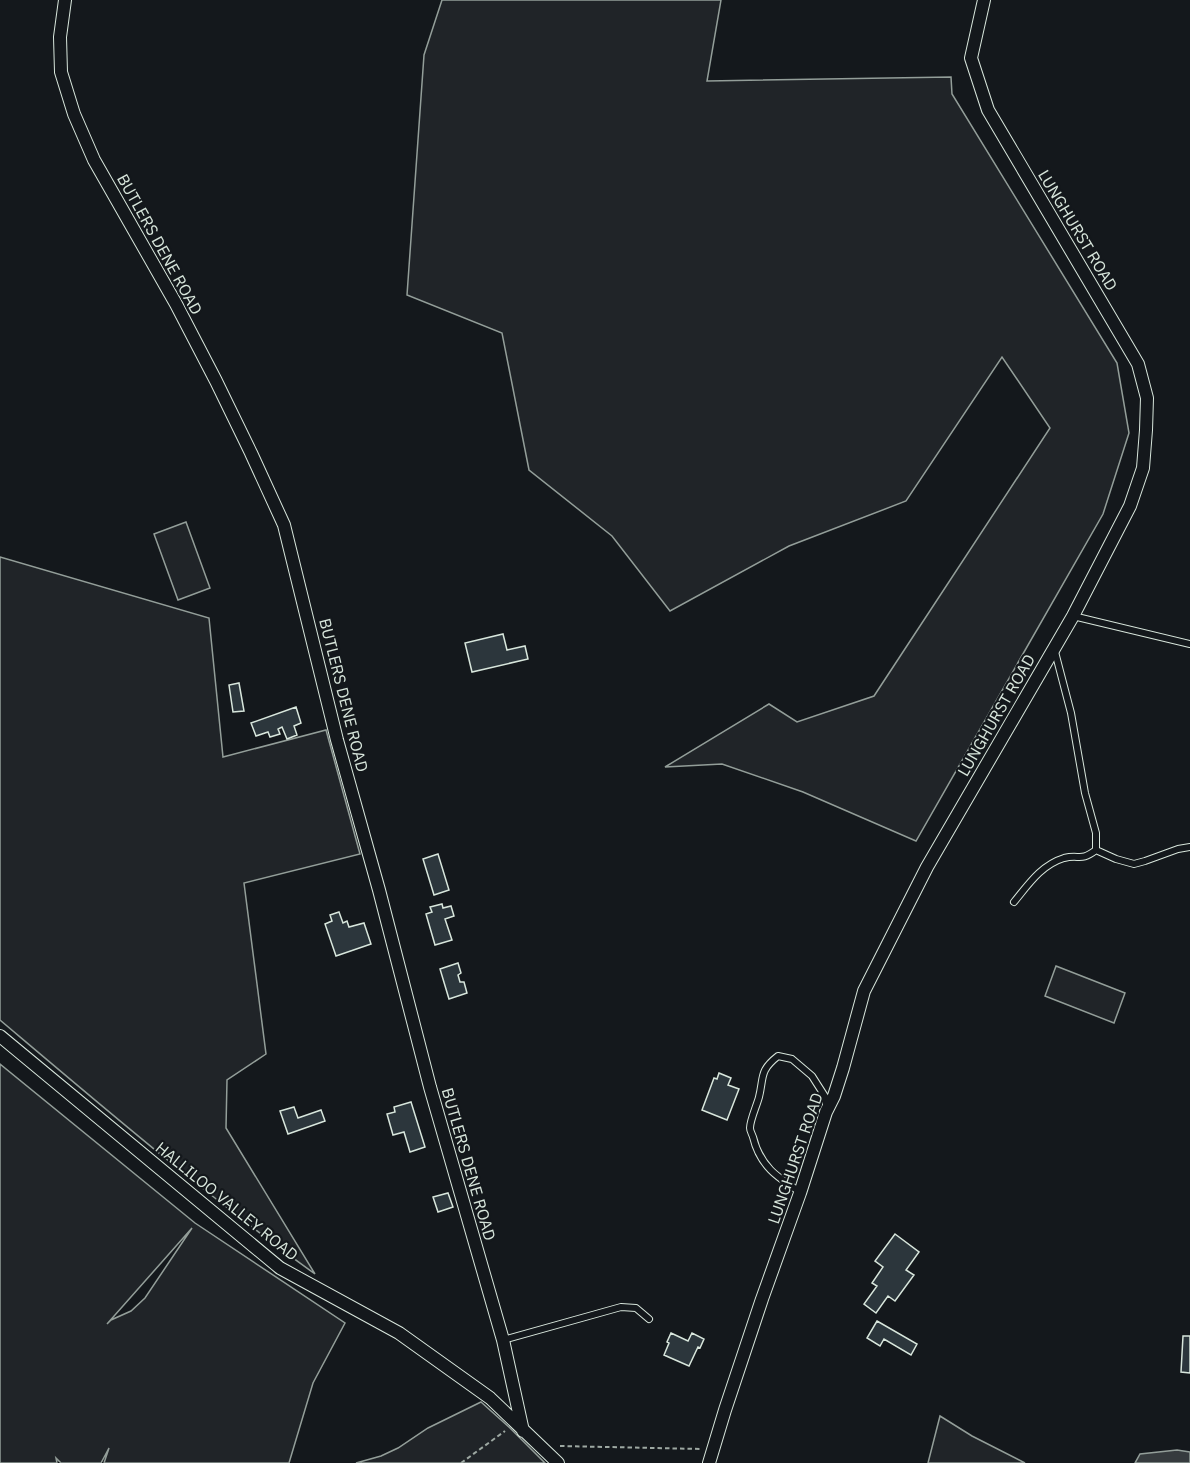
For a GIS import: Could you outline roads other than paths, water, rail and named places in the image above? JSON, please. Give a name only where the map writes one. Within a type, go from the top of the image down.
[{"type":"street","name":"BUTLERS DENE ROAD","points":[[65,0],[60,37],[61,72],[74,114],[94,160],[176,304],[206,362],[284,525],[337,740],[379,890],[429,1087],[503,1340],[519,1427]]},
{"type":"street","name":"LUNGHURST ROAD","points":[[709,1463],[724,1410],[843,1068],[864,992],[927,867],[1073,616],[1130,506],[1143,468],[1147,398],[1138,364],[988,110],[971,58],[984,0]]},
{"type":"street","name":"HALLILOO VALLEY ROAD","points":[[0,1036],[280,1268],[399,1333],[490,1398],[558,1463]]},
{"type":"lane","points":[[1073,616],[1190,644]]},
{"type":"lane","points":[[1054,648],[1071,713],[1084,793],[1096,833],[1096,850]]},
{"type":"lane","points":[[1096,850],[1134,864],[1190,847]]},
{"type":"lane","points":[[1014,902],[1040,870],[1065,858],[1086,857],[1096,850]]},
{"type":"lane","points":[[800,1193],[764,1164],[755,1148],[750,1128],[767,1064],[778,1056],[792,1059],[813,1076],[826,1098],[826,1112]]},
{"type":"lane","points":[[503,1340],[621,1306],[636,1308],[649,1319]]}]
